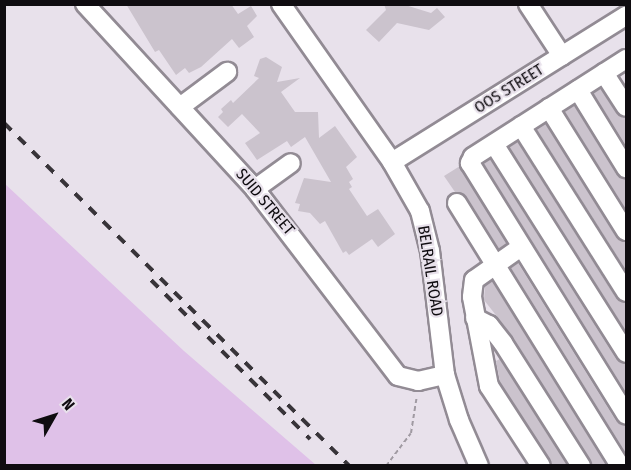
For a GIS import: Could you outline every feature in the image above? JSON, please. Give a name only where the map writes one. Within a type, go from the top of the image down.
[{"type":"street","name":"BELRAIL ROAD","points":[[281,4],[412,194],[426,230],[445,375],[459,420],[479,465]]},
{"type":"street","points":[[528,4],[562,56]]},
{"type":"street","name":"SUID STREET","points":[[92,7],[255,189],[398,375],[418,381],[445,375]]},
{"type":"street","name":"OOS STREET","points":[[392,162],[627,16]]},
{"type":"street","points":[[627,59],[471,158],[470,166],[627,415]]},
{"type":"street","points":[[180,107],[227,72]]},
{"type":"street","points":[[604,73],[627,107]]},
{"type":"street","points":[[578,90],[627,168]]},
{"type":"street","points":[[549,108],[627,231]]},
{"type":"street","points":[[521,126],[627,292]]},
{"type":"street","points":[[494,144],[627,353]]},
{"type":"street","points":[[255,189],[291,163]]},
{"type":"street","points":[[457,203],[620,465]]},
{"type":"street","points":[[521,247],[472,283],[489,386],[541,465]]},
{"type":"street","points":[[476,318],[493,329],[503,343],[580,465]]},
{"type":"path","points":[[386,465],[411,433],[417,390]]},
{"type":"shaded area","points":[[4,183],[184,351],[316,465],[5,465]]},
{"type":"building","points":[[126,4],[231,4],[238,14],[251,6],[257,16],[247,26],[254,37],[239,48],[232,39],[201,67],[189,73],[185,68],[176,75],[159,50],[155,52]]},
{"type":"building","points":[[384,4],[402,4],[431,13],[437,8],[445,17],[429,30],[397,23],[379,42],[366,30],[386,10]]},
{"type":"building","points":[[266,57],[282,67],[277,82],[300,78],[281,92],[295,112],[318,112],[319,138],[335,126],[357,157],[346,167],[353,179],[349,182],[352,187],[349,189],[367,216],[378,209],[395,234],[378,247],[372,239],[349,255],[346,251],[343,253],[325,221],[320,224],[310,213],[298,211],[300,204],[295,203],[304,178],[331,182],[305,137],[291,147],[287,141],[257,160],[245,143],[260,133],[242,114],[228,127],[218,117],[223,112],[221,109],[231,100],[233,103],[259,78],[254,76],[260,59]]},
{"type":"building","points":[[601,89],[617,114],[627,118],[627,147],[593,93]]},
{"type":"building","points":[[574,105],[616,174],[627,179],[627,211],[565,112]]},
{"type":"building","points":[[546,124],[616,237],[627,242],[627,272],[537,130]]},
{"type":"building","points":[[518,142],[616,298],[627,303],[627,333],[509,147]]},
{"type":"building","points":[[490,159],[616,359],[627,364],[627,394],[484,164]]},
{"type":"building","points":[[460,166],[507,243],[499,249],[467,197],[455,192],[444,176]]},
{"type":"building","points":[[518,263],[616,421],[627,426],[627,455],[511,268]]},
{"type":"building","points":[[492,281],[606,465],[592,465],[513,337],[484,300],[485,286]]},
{"type":"building","points":[[500,359],[567,465],[552,465],[500,382],[496,361]]},
{"type":"railway","points":[[4,123],[349,466]]},
{"type":"railway","points":[[151,280],[310,439]]}]
